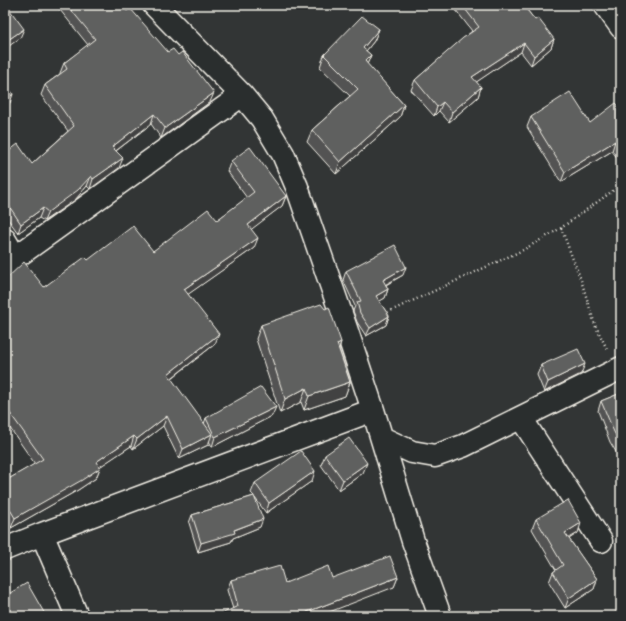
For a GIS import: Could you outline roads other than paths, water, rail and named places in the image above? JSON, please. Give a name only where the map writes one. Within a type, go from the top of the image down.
[{"type":"street","points":[[154,5],[242,95],[262,119],[283,154],[297,187],[348,331],[413,541],[440,616]]},
{"type":"street","points":[[605,5],[621,27]]},
{"type":"street","points":[[8,254],[46,236],[242,95]]},
{"type":"street","points":[[382,438],[412,452],[435,456],[463,446],[620,369]]},
{"type":"street","points":[[5,549],[373,410]]},
{"type":"street","points":[[521,418],[601,541]]},
{"type":"street","points":[[42,534],[77,616]]}]
